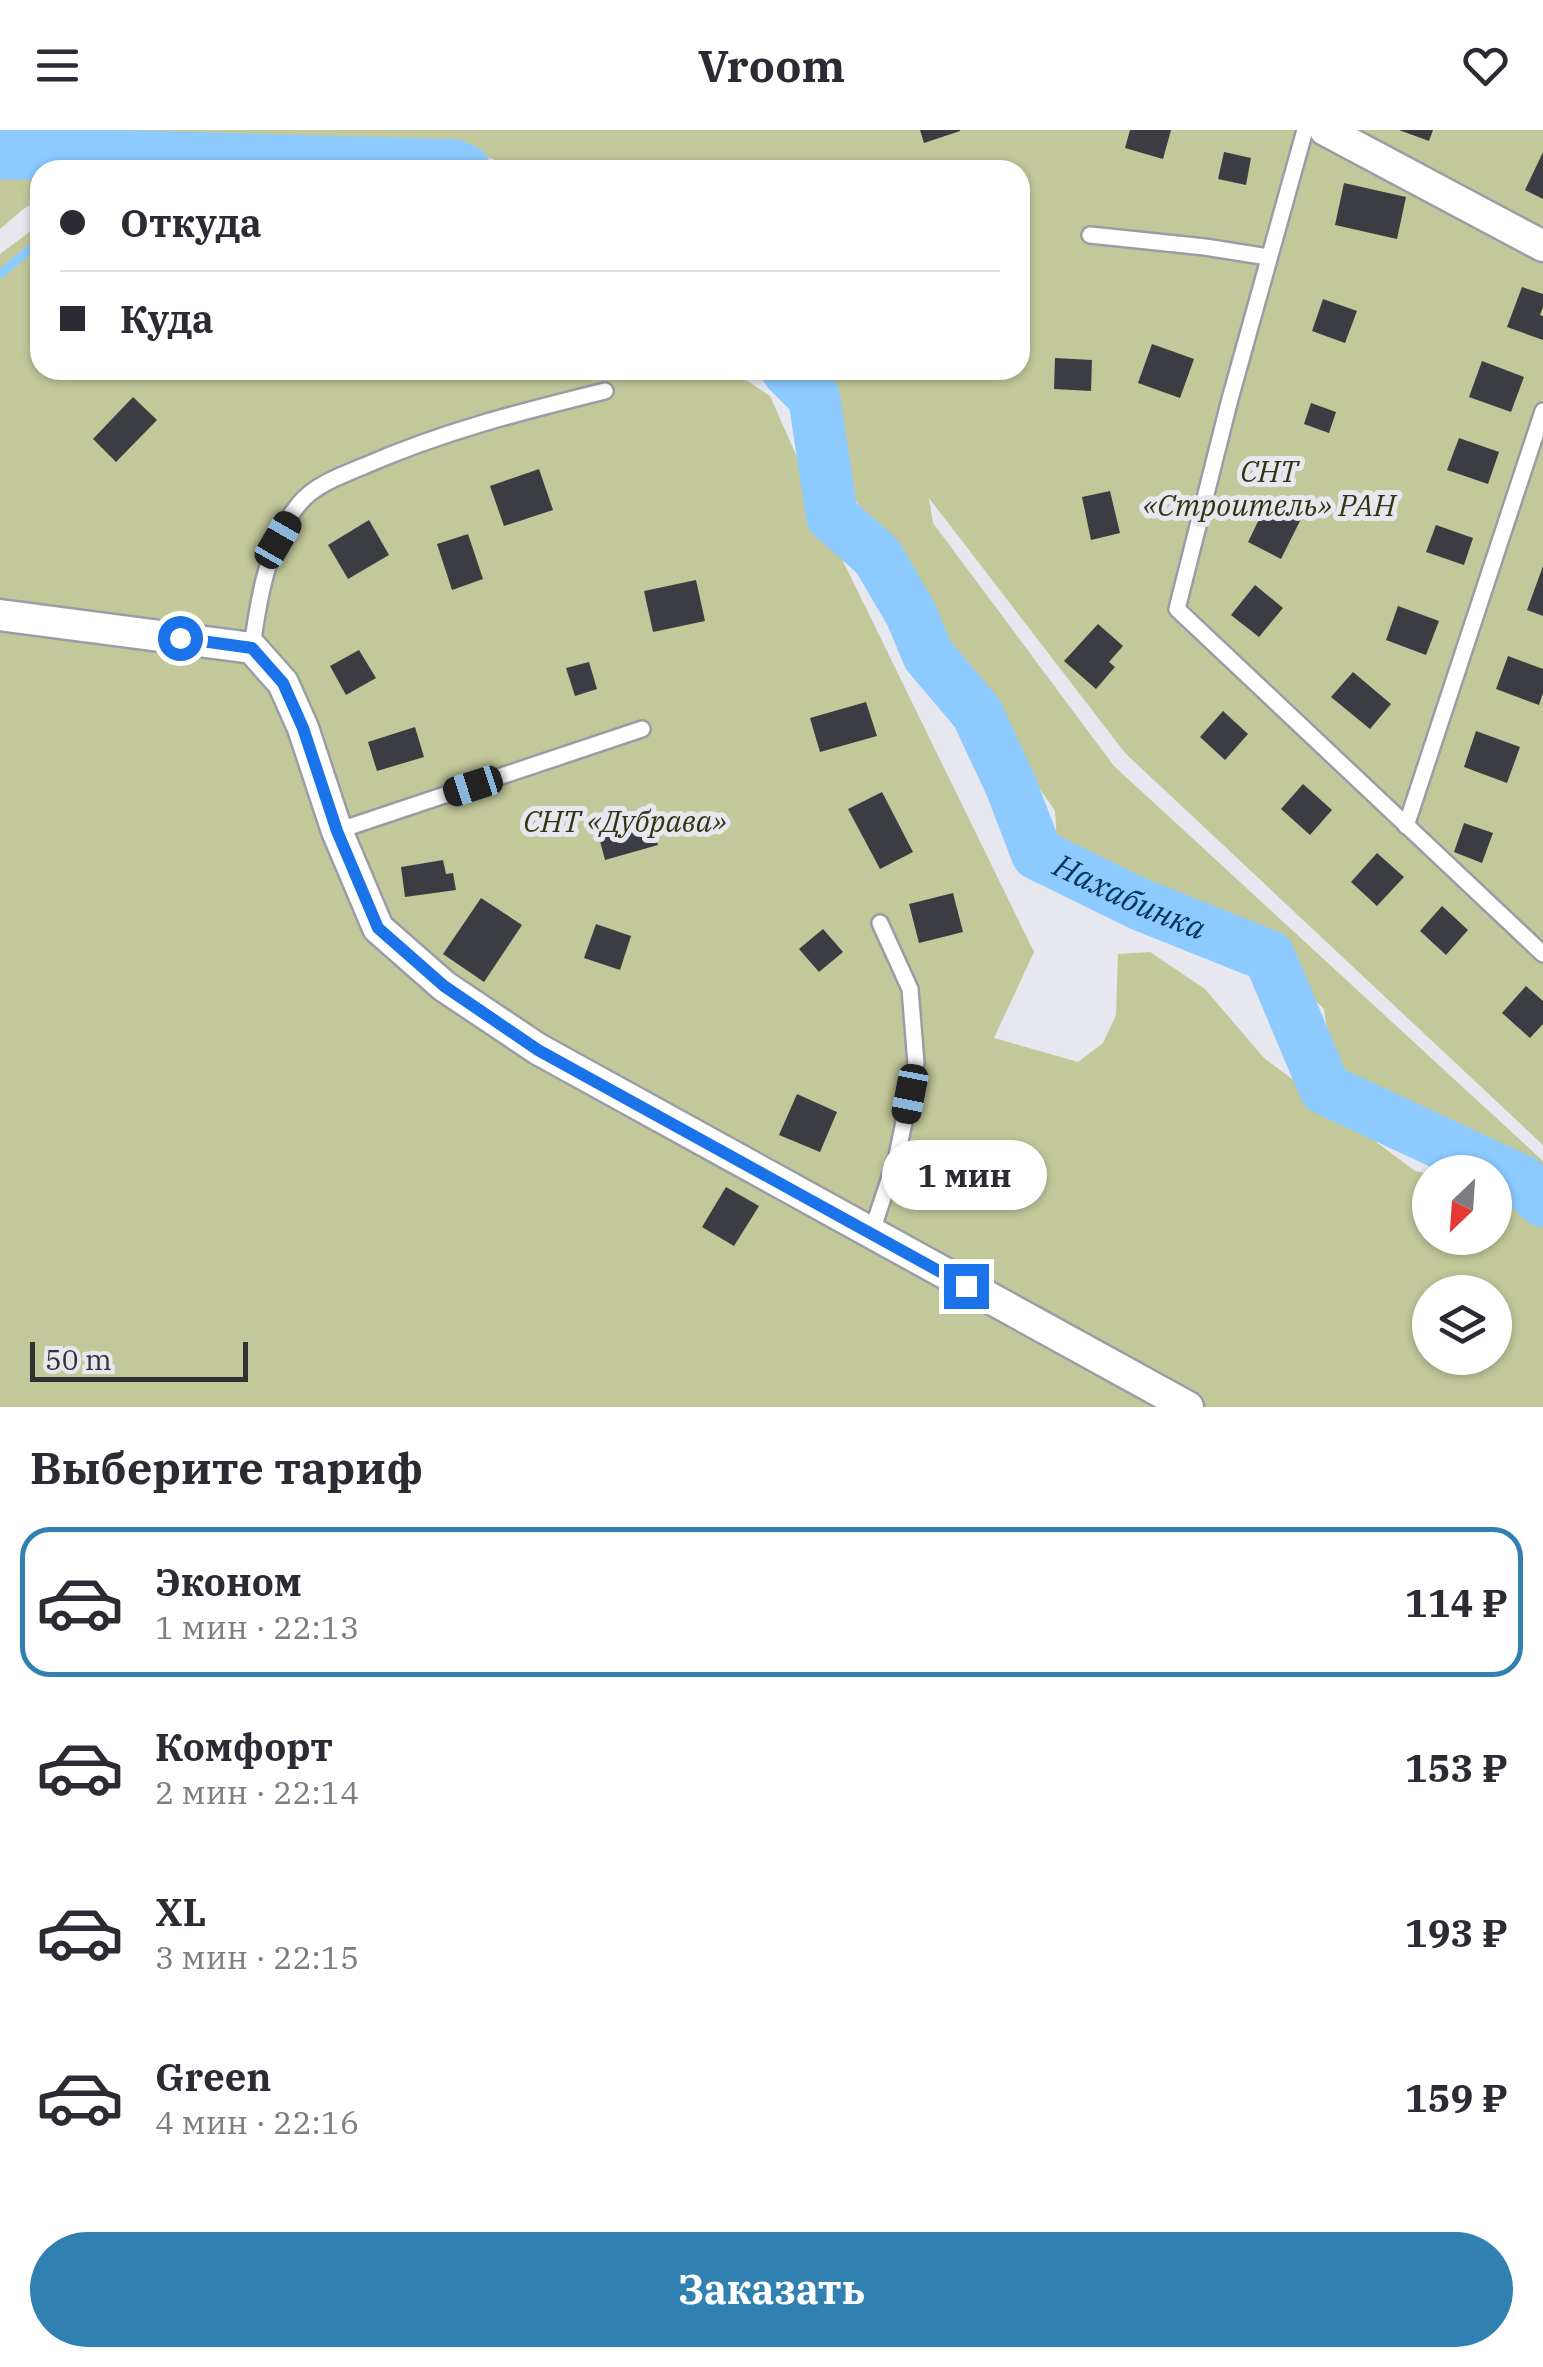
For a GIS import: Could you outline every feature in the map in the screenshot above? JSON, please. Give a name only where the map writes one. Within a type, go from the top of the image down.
[{"type":"street","points":[[1326,130],[1543,246]]},
{"type":"street","points":[[0,615],[252,648],[283,683],[303,728],[337,831],[378,928],[444,986],[538,1050],[1188,1407]]},
{"type":"lane","points":[[1304,130],[1178,609],[1543,954]]},
{"type":"lane","points":[[1090,235],[1268,257]]},
{"type":"lane","points":[[252,648],[258,596],[278,540],[300,503],[329,481],[418,443],[498,418],[605,392]]},
{"type":"lane","points":[[1406,826],[1543,411]]},
{"type":"lane","points":[[337,831],[642,729]]},
{"type":"lane","points":[[871,1234],[898,1156],[916,1063],[910,989],[880,922]]},
{"type":"green space","name":"СНТ «Строитель» РАН","points":[[0,130],[1543,130],[1543,1145],[1125,753],[929,498],[933,523],[1114,766],[1543,1161],[1543,1168],[1512,1158],[1512,1155],[1481,1149],[1368,1092],[1332,1063],[1324,1009],[1257,945],[1116,886],[1057,843],[1055,811],[962,674],[895,539],[869,518],[848,491],[833,461],[831,427],[816,380],[1030,380],[1030,160],[495,160],[428,143],[177,139],[145,145],[116,160],[30,160],[30,205],[0,229]]},
{"type":"green space","name":"СНТ «Дубрава»","points":[[30,232],[30,380],[746,380],[770,396],[842,559],[1034,952],[994,1038],[1078,1062],[1103,1043],[1116,1015],[1118,954],[1150,952],[1205,989],[1264,1058],[1412,1169],[1412,1255],[1512,1255],[1512,1198],[1543,1212],[1543,1407],[0,1407],[0,254]]},
{"type":"building","points":[[920,130],[960,130],[960,131],[924,143]]},
{"type":"building","points":[[1130,130],[1171,130],[1163,159],[1125,148]]},
{"type":"building","points":[[1399,130],[1433,130],[1429,141]]},
{"type":"building","points":[[1224,152],[1251,158],[1246,185],[1218,179]]},
{"type":"building","points":[[1543,152],[1543,199],[1525,190]]},
{"type":"building","points":[[1344,183],[1406,197],[1397,239],[1335,225]]},
{"type":"building","points":[[1522,287],[1543,294],[1543,340],[1507,327]]},
{"type":"building","points":[[1323,299],[1357,311],[1345,343],[1312,331]]},
{"type":"building","points":[[1152,344],[1194,359],[1180,398],[1138,383]]},
{"type":"building","points":[[1055,358],[1092,360],[1091,391],[1054,389]]},
{"type":"building","points":[[1482,361],[1524,377],[1511,412],[1469,397]]},
{"type":"building","points":[[133,397],[157,420],[116,462],[93,439]]},
{"type":"building","points":[[1311,403],[1336,412],[1329,433],[1304,424]]},
{"type":"building","points":[[1459,438],[1499,452],[1488,484],[1447,470]]},
{"type":"building","points":[[539,469],[553,510],[504,526],[490,486]]},
{"type":"building","points":[[1110,491],[1120,533],[1091,540],[1082,497]]},
{"type":"building","points":[[1267,503],[1301,519],[1281,559],[1248,542]]},
{"type":"building","points":[[369,520],[389,555],[348,579],[328,545]]},
{"type":"building","points":[[1436,525],[1473,538],[1464,565],[1426,552]]},
{"type":"building","points":[[468,534],[483,579],[452,590],[437,544]]},
{"type":"building","points":[[1543,566],[1543,616],[1527,610]]},
{"type":"building","points":[[696,580],[705,621],[653,632],[644,591]]},
{"type":"building","points":[[1255,585],[1283,608],[1259,637],[1231,615]]},
{"type":"building","points":[[1398,606],[1439,621],[1426,655],[1386,640]]},
{"type":"building","points":[[1098,624],[1123,646],[1109,662],[1115,667],[1096,689],[1064,661]]},
{"type":"building","points":[[359,650],[376,678],[346,695],[330,666]]},
{"type":"building","points":[[1508,656],[1543,669],[1539,705],[1496,689]]},
{"type":"building","points":[[589,662],[597,689],[575,696],[566,668]]},
{"type":"building","points":[[1353,672],[1391,704],[1370,729],[1331,697]]},
{"type":"building","points":[[866,702],[877,736],[820,752],[810,718]]},
{"type":"building","points":[[1223,711],[1248,734],[1225,760],[1200,737]]},
{"type":"building","points":[[415,727],[424,757],[377,771],[368,742]]},
{"type":"building","points":[[1476,731],[1520,747],[1507,783],[1464,767]]},
{"type":"building","points":[[1303,784],[1332,810],[1310,835],[1281,809]]},
{"type":"building","points":[[882,792],[913,852],[880,869],[848,809]]},
{"type":"building","points":[[648,811],[658,845],[605,860],[596,826]]},
{"type":"building","points":[[1464,823],[1493,833],[1482,863],[1454,852]]},
{"type":"building","points":[[1377,853],[1404,877],[1377,906],[1351,882]]},
{"type":"building","points":[[443,860],[446,874],[453,873],[456,890],[405,897],[401,867]]},
{"type":"building","points":[[953,893],[963,932],[919,943],[909,904]]},
{"type":"building","points":[[481,898],[522,925],[484,982],[443,954]]},
{"type":"building","points":[[1442,906],[1468,930],[1446,955],[1420,931]]},
{"type":"building","points":[[596,924],[631,936],[620,970],[584,958]]},
{"type":"building","points":[[823,929],[843,952],[819,972],[799,949]]},
{"type":"building","points":[[1526,986],[1543,1001],[1543,1024],[1530,1038],[1502,1013]]},
{"type":"building","points":[[797,1094],[837,1112],[820,1152],[779,1135]]},
{"type":"building","points":[[726,1187],[759,1206],[734,1246],[702,1227]]},
{"type":"waterway","name":"Нахабинка","points":[[0,153],[264,160]]},
{"type":"waterway","points":[[0,274],[30,249]]},
{"type":"waterway","name":"Нахабинка","points":[[797,380],[814,397],[832,516],[877,556],[911,614],[928,655],[977,713],[1037,854],[1139,904],[1269,956],[1325,1089],[1522,1181],[1543,1201]]},
{"type":"route","points":[[180,638],[252,648],[283,683],[303,728],[337,831],[378,928],[444,986],[538,1050],[966,1286]]}]
